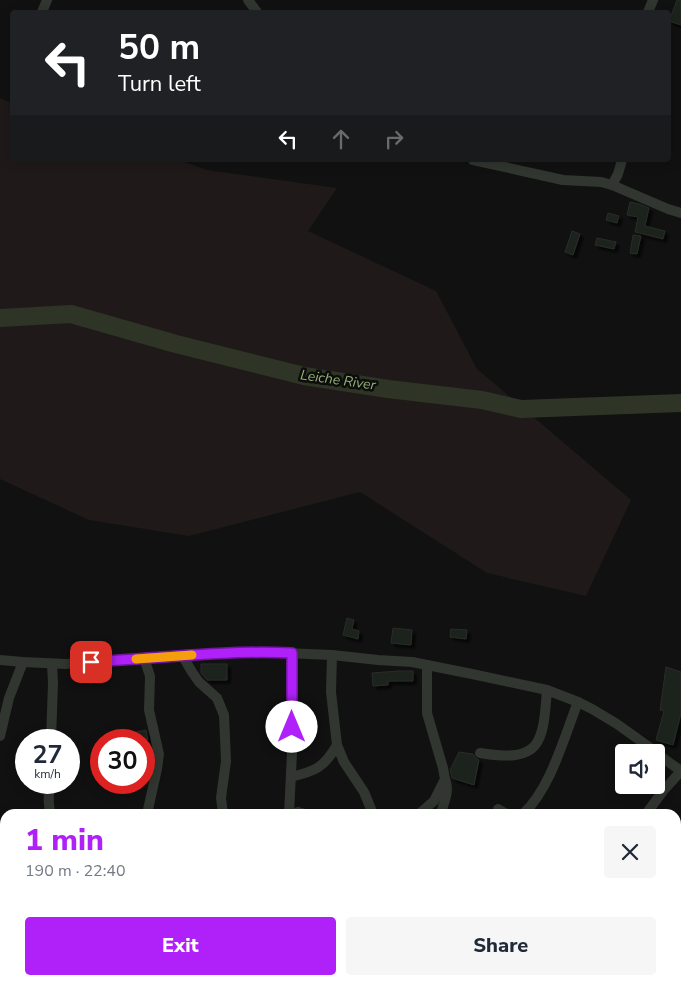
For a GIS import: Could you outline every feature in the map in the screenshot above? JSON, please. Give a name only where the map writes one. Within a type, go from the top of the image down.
[{"type":"street","points":[[482,162],[562,180],[601,182],[681,213]]},
{"type":"street","points":[[612,185],[621,162]]},
{"type":"street","points":[[0,660],[66,664],[182,655],[261,652],[332,655],[412,662],[548,690],[578,702],[618,724],[644,744]]},
{"type":"street","points":[[290,809],[292,653]]},
{"type":"street","points":[[182,655],[199,682],[217,698],[224,715],[226,761],[221,798],[222,809]]},
{"type":"street","points":[[332,655],[331,692],[337,745],[344,762],[364,792],[371,809]]},
{"type":"street","points":[[144,658],[150,676],[149,710],[159,754],[148,809]]},
{"type":"street","points":[[0,736],[10,698],[23,662]]},
{"type":"street","points":[[51,729],[52,664]]},
{"type":"street","points":[[428,665],[427,713],[448,787],[442,809]]},
{"type":"street","points":[[480,753],[506,756],[530,751],[536,746],[543,730],[548,690]]},
{"type":"street","points":[[528,809],[542,789],[554,764],[578,702]]},
{"type":"street","points":[[290,777],[317,769],[330,757],[337,745]]},
{"type":"street","points":[[650,809],[681,771],[665,759]]},
{"type":"street","points":[[425,809],[434,801],[445,779]]},
{"type":"street","points":[[49,794],[49,809]]},
{"type":"shaded area","points":[[0,98],[10,102],[10,162],[185,162],[207,170],[337,188],[308,231],[436,291],[477,369],[631,500],[586,596],[487,573],[360,492],[189,536],[89,520],[0,479]]},
{"type":"building","points":[[677,0],[681,0],[681,25],[671,22],[671,16]]},
{"type":"building","points":[[630,202],[649,208],[645,226],[665,231],[663,239],[635,232],[638,217],[627,215]]},
{"type":"building","points":[[608,213],[619,216],[617,223],[606,220]]},
{"type":"building","points":[[572,231],[580,234],[573,255],[565,252]]},
{"type":"building","points":[[633,235],[641,236],[637,254],[630,253]]},
{"type":"building","points":[[597,238],[616,242],[614,249],[595,245]]},
{"type":"building","points":[[347,618],[354,620],[352,629],[359,631],[358,639],[343,635]]},
{"type":"building","points":[[393,628],[412,630],[411,645],[391,643]]},
{"type":"building","points":[[451,629],[467,630],[466,639],[450,637]]},
{"type":"building","points":[[201,664],[227,664],[227,680],[207,680],[201,673]]},
{"type":"building","points":[[666,667],[681,672],[681,713],[673,745],[656,740],[664,711],[660,710]]},
{"type":"building","points":[[413,671],[413,681],[388,681],[388,685],[373,686],[372,673]]},
{"type":"building","points":[[459,752],[473,754],[479,760],[474,785],[452,778],[450,770]]},
{"type":"waterway","name":"Leiche River","points":[[0,318],[71,314],[176,344],[304,376],[388,389],[482,400],[521,409],[681,403]]},
{"type":"slow traffic","points":[[136,659],[192,655]]},
{"type":"route","points":[[91,662],[182,655],[261,652],[292,653],[292,727]]}]
